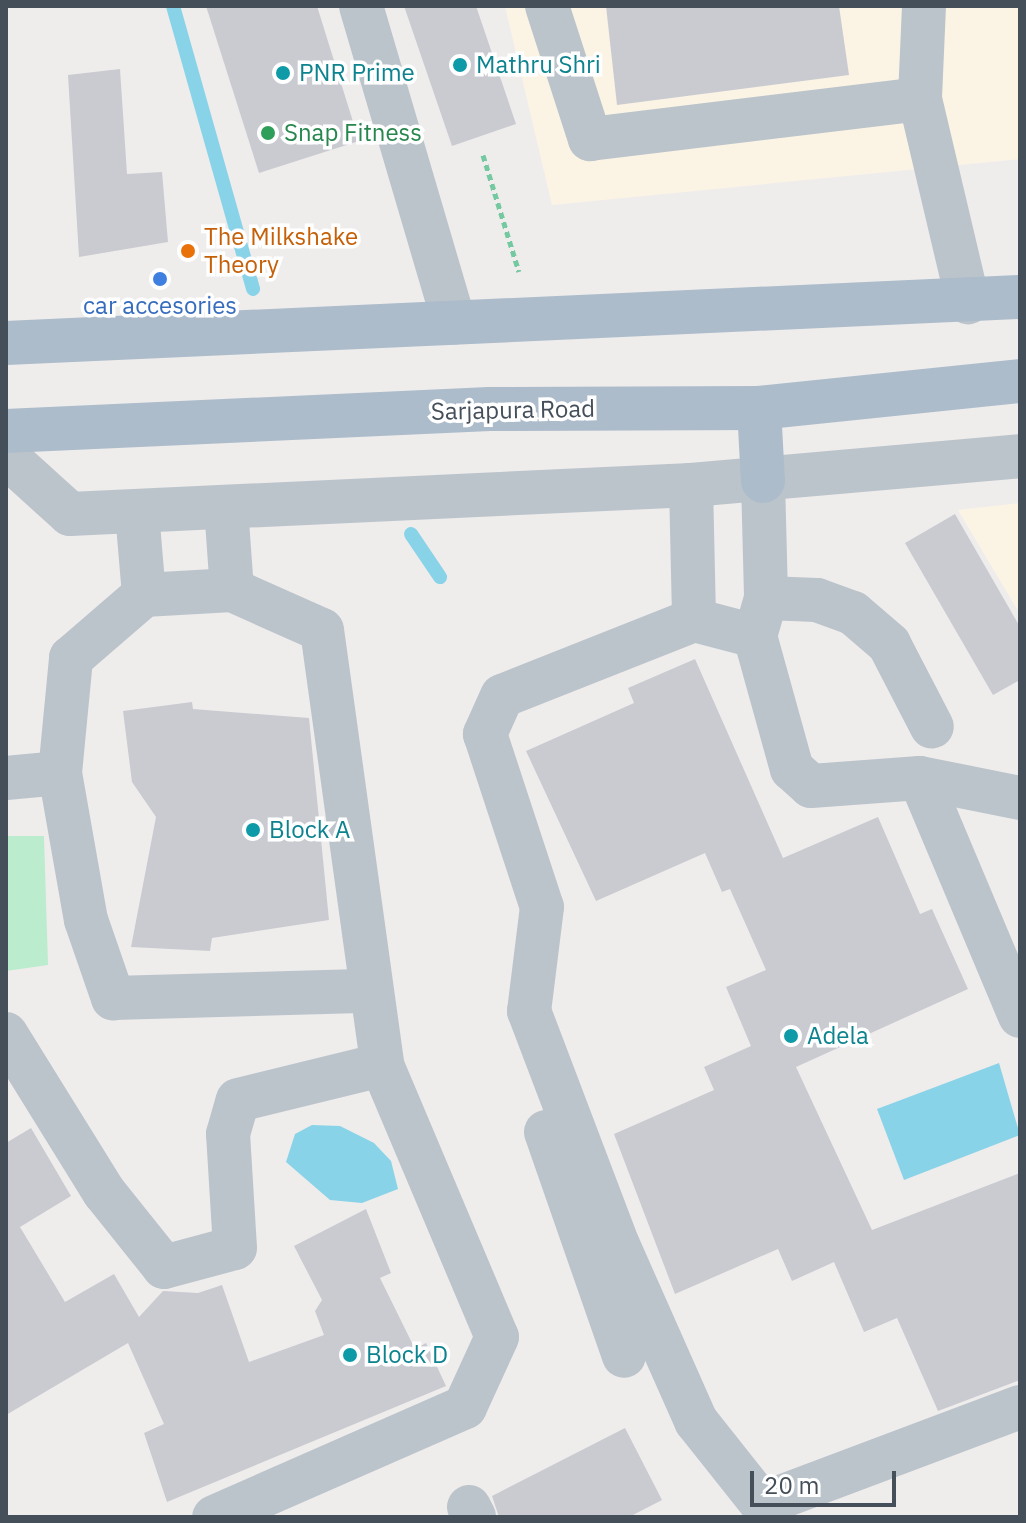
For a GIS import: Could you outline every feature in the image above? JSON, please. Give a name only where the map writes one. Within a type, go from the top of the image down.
[{"type":"main road","points":[[6,343],[968,302],[1020,297]]},
{"type":"main road","name":"Sarjapura Road","points":[[6,431],[490,409],[759,408],[1020,381]]},
{"type":"main road","points":[[759,408],[763,481]]},
{"type":"street","points":[[361,6],[454,323]]},
{"type":"street","points":[[547,6],[590,139],[920,99]]},
{"type":"street","points":[[924,6],[920,99],[968,302]]},
{"type":"street","points":[[6,456],[70,514],[763,481],[1020,456]]},
{"type":"street","points":[[763,481],[760,617],[778,737],[792,769],[811,786],[920,778],[1020,798]]},
{"type":"street","points":[[691,485],[694,620]]},
{"type":"street","points":[[226,507],[232,590]]},
{"type":"street","points":[[137,512],[144,595]]},
{"type":"street","points":[[214,1517],[465,1407],[497,1337],[382,1065],[322,630],[232,590],[144,595],[71,658],[60,773],[86,920],[113,998],[370,991]]},
{"type":"street","points":[[932,727],[889,644],[853,613],[817,600],[760,617],[694,620],[502,696],[485,734],[542,907],[529,1011],[696,1421],[762,1504],[1020,1407]]},
{"type":"street","points":[[6,778],[60,773]]},
{"type":"street","points":[[920,778],[1020,1016]]},
{"type":"street","points":[[6,1034],[104,1192],[164,1267],[235,1248],[228,1134],[238,1100],[382,1065]]},
{"type":"street","points":[[557,1083],[545,1110],[546,1139],[624,1356]]},
{"type":"path","points":[[483,155],[520,275]]},
{"type":"shaded area","points":[[505,6],[1020,6],[1020,159],[552,205]]},
{"type":"shaded area","points":[[1020,503],[1020,614],[958,510]]},
{"type":"green space","points":[[6,836],[44,836],[48,965],[6,971]]},
{"type":"water","points":[[999,1063],[1020,1135],[904,1180],[877,1109]]},
{"type":"water","points":[[312,1125],[340,1126],[374,1143],[391,1161],[398,1189],[362,1203],[330,1200],[286,1162],[295,1134]]},
{"type":"building","name":"PNR Prime","points":[[206,6],[317,6],[359,141],[259,173]]},
{"type":"building","name":"Mathru Shri","points":[[404,6],[476,6],[516,124],[452,146]]},
{"type":"building","points":[[606,6],[839,6],[849,75],[617,105]]},
{"type":"building","points":[[120,69],[127,174],[162,172],[168,242],[79,257],[68,75]]},
{"type":"building","points":[[955,514],[1020,627],[1020,680],[993,695],[905,543]]},
{"type":"building","name":"Adela","points":[[695,659],[783,858],[878,817],[920,914],[932,909],[968,989],[796,1067],[872,1230],[1020,1173],[1020,1380],[938,1411],[897,1318],[864,1332],[834,1262],[792,1281],[778,1249],[675,1294],[614,1134],[714,1090],[704,1067],[751,1046],[726,987],[766,970],[730,889],[722,892],[705,853],[596,901],[526,751],[634,703],[628,688]]},
{"type":"building","name":"Block A","points":[[192,702],[193,709],[309,718],[329,920],[212,938],[210,951],[131,947],[156,817],[132,782],[123,711]]},
{"type":"building","name":"Block D","points":[[31,1128],[71,1196],[20,1227],[65,1302],[114,1274],[139,1317],[163,1291],[198,1293],[222,1285],[249,1362],[324,1335],[315,1311],[322,1300],[294,1246],[366,1209],[391,1273],[380,1278],[415,1349],[426,1343],[446,1386],[167,1502],[144,1433],[164,1424],[128,1343],[6,1415],[6,1143]]},
{"type":"building","points":[[625,1428],[662,1500],[629,1517],[499,1517],[492,1496]]},
{"type":"waterway","points":[[173,6],[253,289]]},
{"type":"waterway","points":[[411,534],[440,577]]},
{"type":"place","name":"Mathru Shri","points":[[460,65]]},
{"type":"place","name":"PNR Prime","points":[[283,73]]},
{"type":"place","name":"Snap Fitness","points":[[268,133]]},
{"type":"place","name":"The Milkshake Theory","points":[[188,251]]},
{"type":"place","name":"car accesories","points":[[160,279]]},
{"type":"place","name":"Block A","points":[[253,830]]},
{"type":"place","name":"Adela","points":[[791,1036]]},
{"type":"place","name":"Block D","points":[[350,1355]]}]
